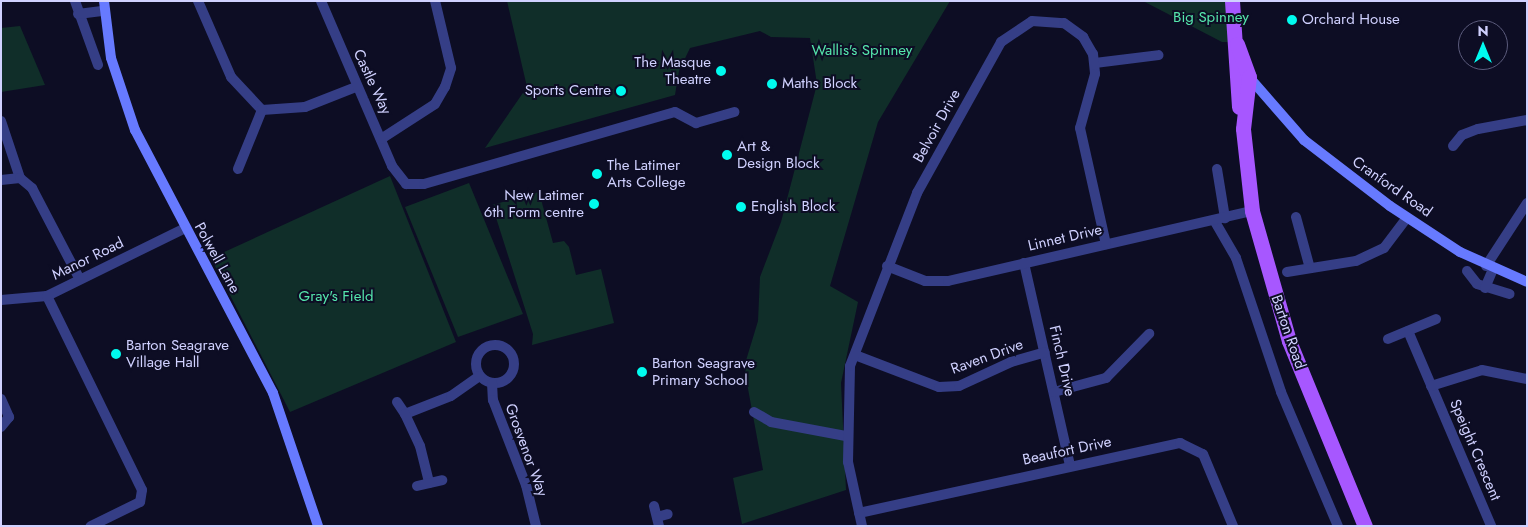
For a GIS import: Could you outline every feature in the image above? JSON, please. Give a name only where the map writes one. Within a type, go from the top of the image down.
[{"type":"main road","name":"Barton Road","points":[[1232,1],[1236,44],[1248,88],[1243,129],[1252,211],[1288,341],[1365,526]]},
{"type":"street","points":[[75,1],[78,14],[98,65]]},
{"type":"street","points":[[198,1],[231,77],[262,110],[305,108],[356,87]]},
{"type":"street","name":"Castle Way","points":[[320,1],[356,87],[398,175],[406,184],[424,184],[675,112],[696,123],[734,112]]},
{"type":"street","points":[[381,139],[435,104],[445,87],[451,68],[436,1]]},
{"type":"street","points":[[78,14],[104,6]]},
{"type":"street","name":"Polwell Lane","points":[[104,6],[119,89],[183,229],[273,393],[318,526]]},
{"type":"street","name":"Belvoir Drive","points":[[862,526],[846,436],[855,355],[887,266],[917,193],[1010,31],[1037,20],[1064,23],[1089,44],[1095,63]]},
{"type":"street","points":[[1106,244],[1080,128],[1095,63],[1159,55]]},
{"type":"street","name":"Cranford Road","points":[[1248,88],[1304,140],[1407,218],[1489,267],[1527,282]]},
{"type":"street","points":[[238,169],[262,110]]},
{"type":"street","points":[[1453,146],[1462,136],[1478,129],[1527,120]]},
{"type":"street","points":[[1,121],[20,178],[32,188],[79,278]]},
{"type":"street","points":[[1217,169],[1225,218]]},
{"type":"street","points":[[1,180],[20,178]]},
{"type":"street","points":[[1485,288],[1489,267],[1527,203]]},
{"type":"street","name":"Linnet Drive","points":[[887,266],[936,282],[1252,211]]},
{"type":"street","points":[[1296,217],[1309,265]]},
{"type":"street","points":[[1287,272],[1309,265],[1356,260],[1384,248],[1407,218]]},
{"type":"street","name":"Barton Road","points":[[1214,220],[1236,258],[1282,392],[1338,526]]},
{"type":"street","name":"Manor Road","points":[[1,300],[47,296],[79,278],[183,229]]},
{"type":"street","name":"Finch Drive","points":[[1024,263],[1070,465]]},
{"type":"street","points":[[1467,271],[1485,288],[1509,294]]},
{"type":"street","points":[[47,296],[142,490],[140,502],[91,526]]},
{"type":"street","points":[[1388,339],[1436,319]]},
{"type":"street","name":"Speight Crescent","points":[[1408,330],[1491,526]]},
{"type":"street","points":[[1054,392],[1106,378],[1149,334]]},
{"type":"street","points":[[491,345],[506,348],[513,357],[513,370],[505,380],[492,383],[480,376],[476,365],[482,349],[491,345]]},
{"type":"street","name":"Raven Drive","points":[[855,355],[939,387],[959,386],[1011,362],[1045,352]]},
{"type":"street","name":"Speight Crescent","points":[[1432,386],[1482,370],[1527,379]]},
{"type":"street","points":[[405,414],[451,396],[480,376]]},
{"type":"street","name":"Grosvenor Way","points":[[492,383],[493,400],[526,485],[536,526]]},
{"type":"street","points":[[1,399],[9,417],[1,427]]},
{"type":"street","points":[[397,402],[405,414],[420,446],[429,483]]},
{"type":"street","points":[[754,412],[771,422],[846,436]]},
{"type":"street","name":"Beaufort Drive","points":[[859,513],[1070,465],[1180,443],[1194,446],[1210,466],[1233,526]]},
{"type":"street","points":[[417,486],[442,480]]},
{"type":"street","points":[[654,506],[661,519]]},
{"type":"green space","name":"Wallis's Spinney","points":[[507,1],[950,1],[878,122],[830,286],[858,302],[841,383],[846,490],[742,524],[733,478],[763,470],[744,367],[758,321],[760,277],[781,222],[817,84],[810,38],[771,37],[760,31],[690,48],[679,71],[675,95],[485,148],[527,87]]},
{"type":"green space","name":"Big Spinney","points":[[1143,1],[1228,1],[1229,42],[1222,42]]},
{"type":"green space","points":[[20,26],[45,85],[1,92],[1,28]]},
{"type":"green space","name":"Gray's Field","points":[[390,176],[456,342],[290,412],[211,258]]},
{"type":"green space","points":[[469,183],[523,314],[458,337],[405,207]]},
{"type":"green space","points":[[539,192],[553,243],[564,241],[569,247],[576,275],[601,269],[614,323],[532,345],[533,334],[492,205]]},
{"type":"place","name":"Orchard House","points":[[1292,20]]},
{"type":"place","name":"The Masque Theatre","points":[[721,71]]},
{"type":"place","name":"Maths Block","points":[[772,84]]},
{"type":"place","name":"Sports Centre","points":[[621,91]]},
{"type":"place","name":"Art & Design Block","points":[[727,155]]},
{"type":"place","name":"The Latimer Arts College","points":[[597,174]]},
{"type":"place","name":"New Latimer 6th Form centre","points":[[594,204]]},
{"type":"place","name":"English Block","points":[[741,207]]},
{"type":"place","name":"Barton Seagrave Village Hall","points":[[116,354]]},
{"type":"place","name":"Barton Seagrave Primary School","points":[[642,372]]}]
